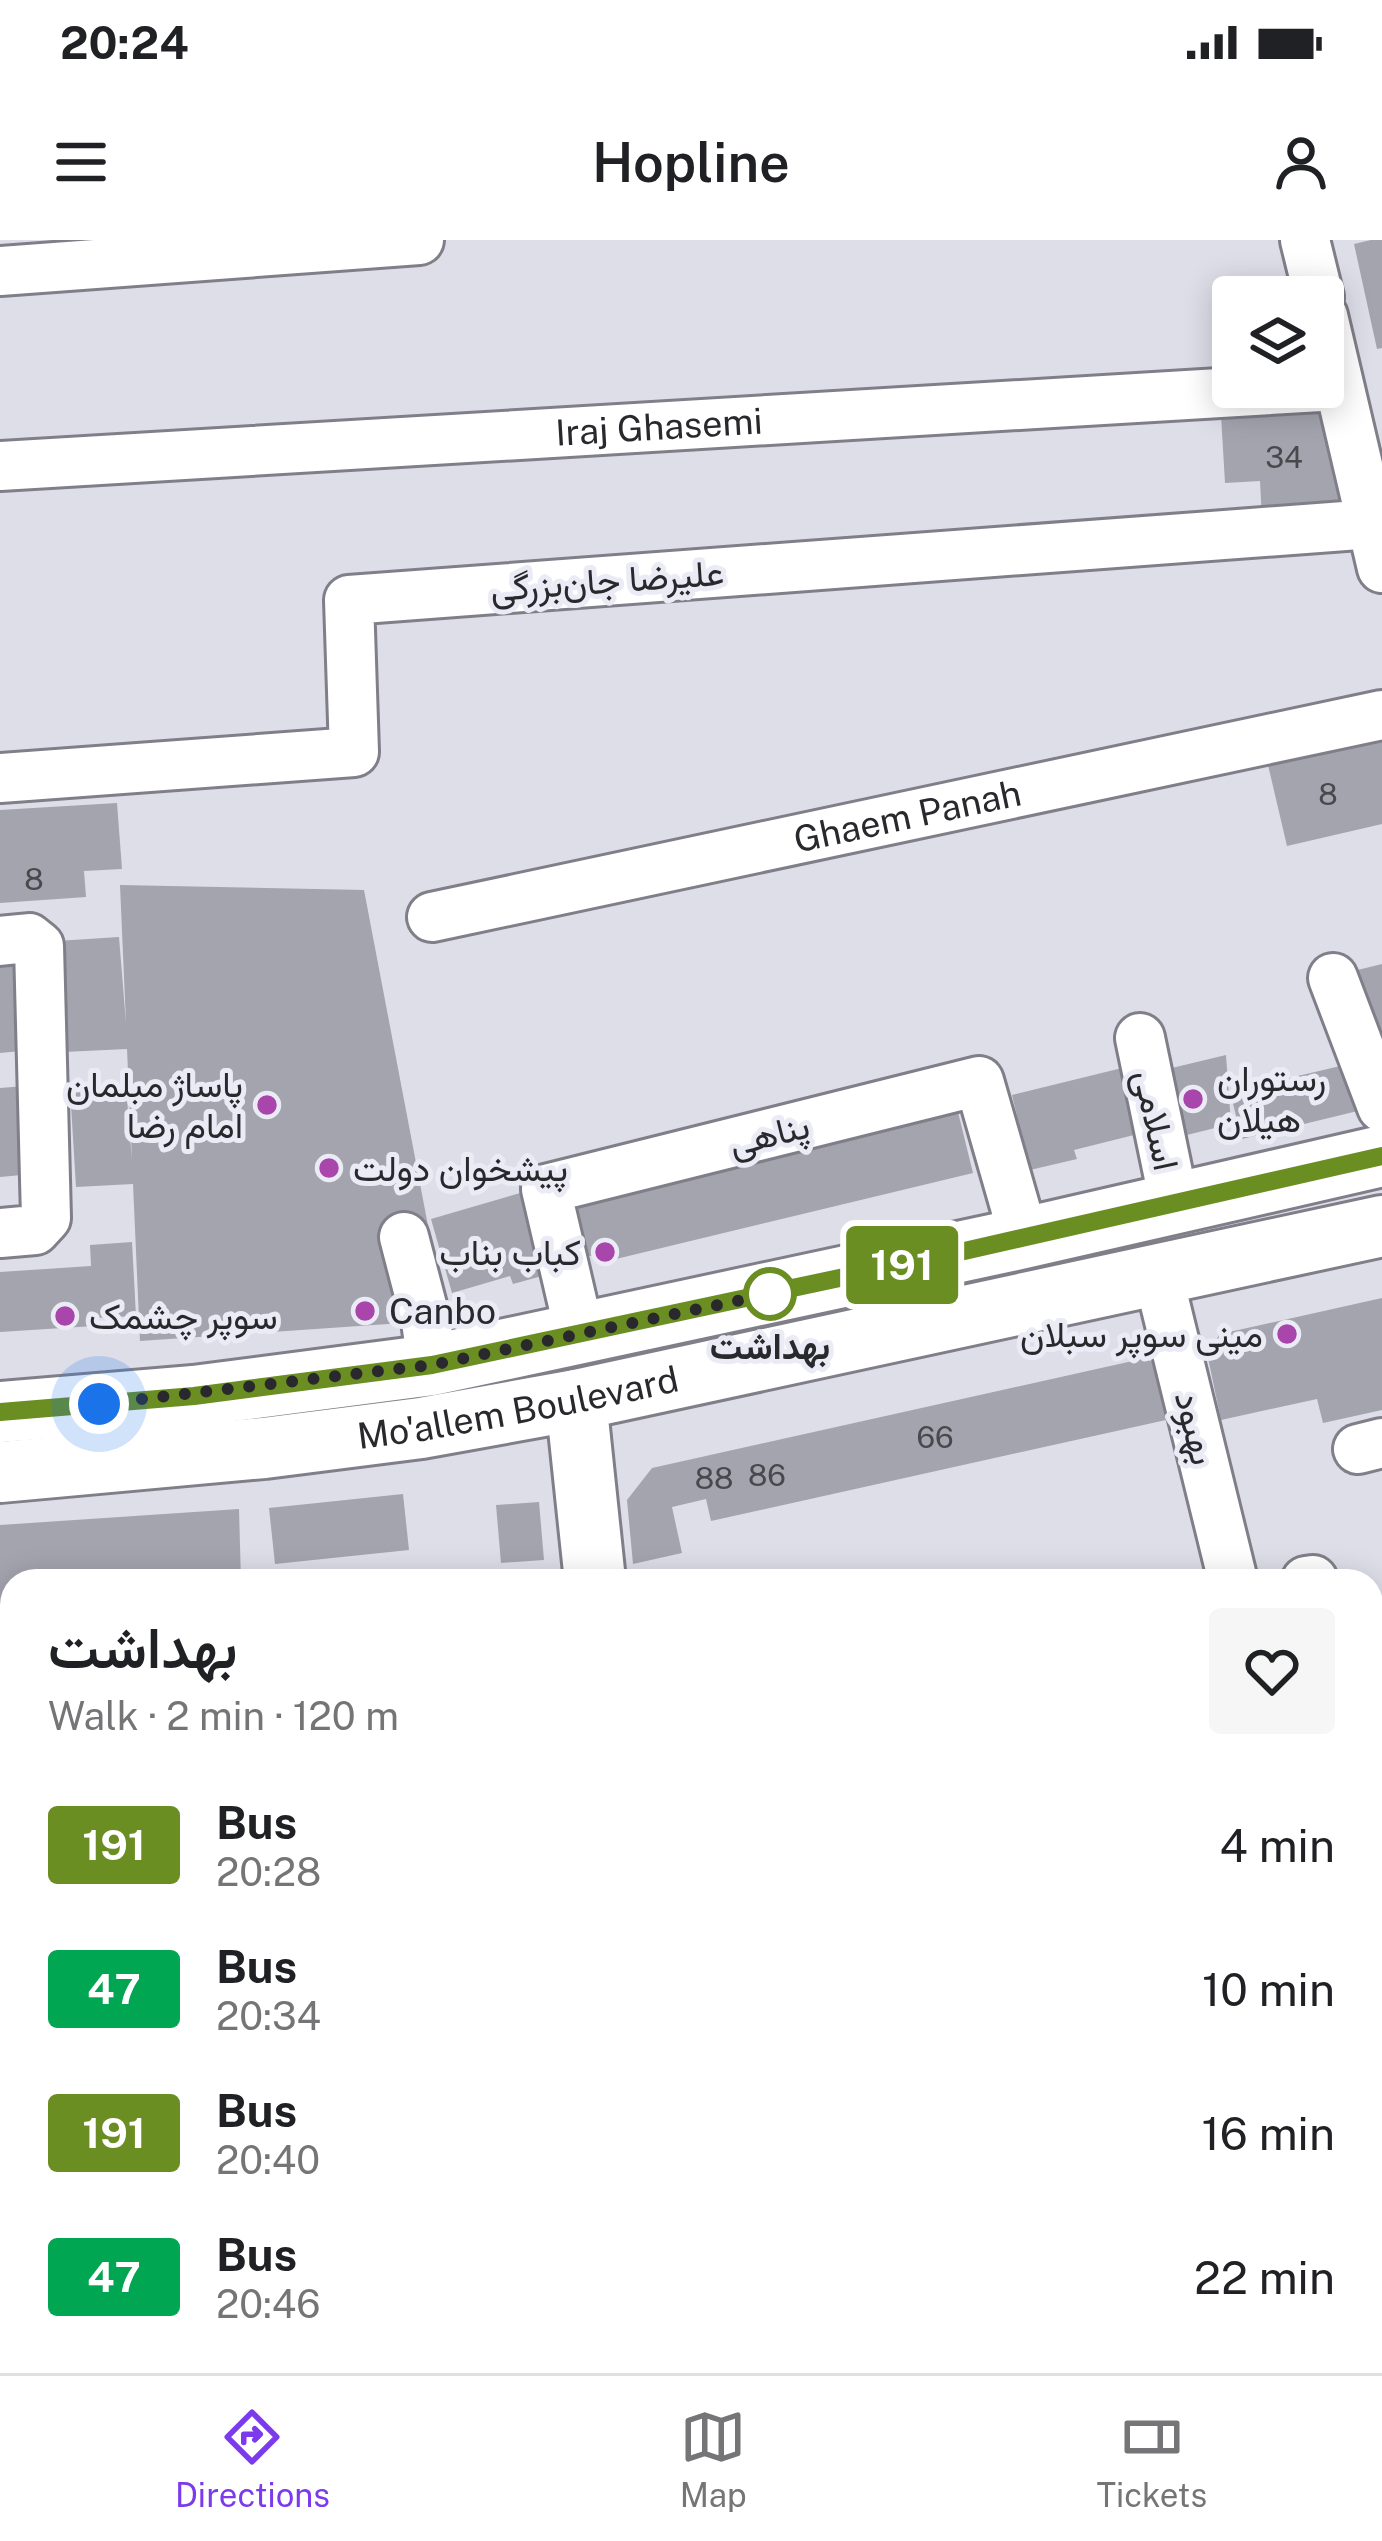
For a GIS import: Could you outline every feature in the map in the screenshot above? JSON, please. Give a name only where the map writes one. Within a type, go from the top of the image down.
[{"type":"main road","name":"Mo'allem Boulevard","points":[[0,1412],[194,1396],[432,1365],[1382,1156]]},
{"type":"main road","name":"Mo'allem Boulevard","points":[[0,1472],[243,1451],[421,1428],[576,1400],[1382,1226]]},
{"type":"main road","points":[[576,1400],[594,1569]]},
{"type":"street","points":[[0,271],[419,240]]},
{"type":"street","points":[[1306,240],[1314,276]]},
{"type":"street","name":"Iraj Ghasemi","points":[[0,466],[1212,392]]},
{"type":"street","points":[[1344,398],[1377,546]]},
{"type":"street","name":"علیرضا جان‌بزرگی","points":[[0,778],[354,752],[350,600],[1377,546]]},
{"type":"street","name":"Ghaem Panah","points":[[432,917],[1382,716]]},
{"type":"street","points":[[0,941],[28,938],[38,946],[46,1218],[35,1231],[0,1233]]},
{"type":"street","points":[[1333,977],[1382,1107]]},
{"type":"street","name":"اسلامی","points":[[1140,1038],[1174,1202]]},
{"type":"street","name":"پناهی","points":[[580,1336],[546,1189],[979,1081],[1024,1238]]},
{"type":"street","points":[[404,1237],[432,1365]]},
{"type":"street","name":"بهبود","points":[[1159,1275],[1229,1569]]},
{"type":"building","points":[[1382,240],[1382,348],[1377,349],[1354,244]]},
{"type":"building","points":[[1221,408],[1335,408],[1354,515],[1262,520],[1260,481],[1225,483]]},
{"type":"building","points":[[1382,739],[1382,824],[1287,846],[1268,765]]},
{"type":"building","points":[[117,803],[122,869],[84,871],[86,897],[0,903],[0,810]]},
{"type":"building","name":"پاساژ مبلمان امام رضا","points":[[120,885],[364,890],[446,1320],[140,1341],[133,1184],[76,1187],[70,1089],[126,1086],[132,1161],[127,1049],[64,1052],[57,941],[119,937],[126,1023]]},
{"type":"building","points":[[14,962],[21,1051],[0,1053],[0,963]]},
{"type":"building","points":[[1382,964],[1382,1080],[1341,974]]},
{"type":"building","name":"رستوران هیلان","points":[[1226,1055],[1231,1124],[1167,1140],[1151,1073]]},
{"type":"building","points":[[1353,1063],[1370,1108],[1242,1139],[1230,1092]]},
{"type":"building","points":[[1122,1068],[1138,1134],[1074,1150],[1077,1159],[1030,1170],[1012,1095]]},
{"type":"building","points":[[25,1086],[32,1174],[0,1177],[0,1088]]},
{"type":"building","points":[[955,1100],[973,1173],[616,1259],[582,1255],[567,1194]]},
{"type":"building","points":[[534,1189],[542,1276],[513,1284],[510,1276],[452,1293],[431,1219]]},
{"type":"building","points":[[132,1242],[136,1316],[94,1318],[94,1326],[0,1332],[0,1272],[91,1266],[90,1245]]},
{"type":"building","points":[[1382,1298],[1382,1410],[1323,1423],[1317,1399],[1221,1420],[1207,1353],[1220,1334]]},
{"type":"building","points":[[1146,1358],[1164,1369],[1175,1418],[711,1521],[706,1499],[672,1507],[682,1553],[633,1564],[627,1500],[652,1468]]},
{"type":"building","points":[[403,1494],[409,1550],[275,1564],[269,1508]]},
{"type":"building","points":[[539,1502],[544,1560],[501,1563],[496,1505]]},
{"type":"building","points":[[239,1509],[241,1569],[0,1569],[0,1525]]},
{"type":"bus line","name":"191","points":[[0,1412],[194,1396],[432,1365],[1382,1156]]},
{"type":"place","name":"رستوران هیلان","points":[[1193,1099]]},
{"type":"place","name":"پاساژ مبلمان امام رضا","points":[[267,1105]]},
{"type":"place","name":"پیشخوان دولت","points":[[329,1168]]},
{"type":"place","name":"کباب بناب","points":[[605,1252]]},
{"type":"place","name":"بهداشت","points":[[770,1294]]},
{"type":"place","name":"Canbo","points":[[365,1311]]},
{"type":"place","name":"سوپر چشمک","points":[[65,1316]]},
{"type":"place","name":"مینی سوپر سبلان","points":[[1287,1334]]},
{"type":"route","points":[[99,1404],[432,1365],[770,1294]]}]
